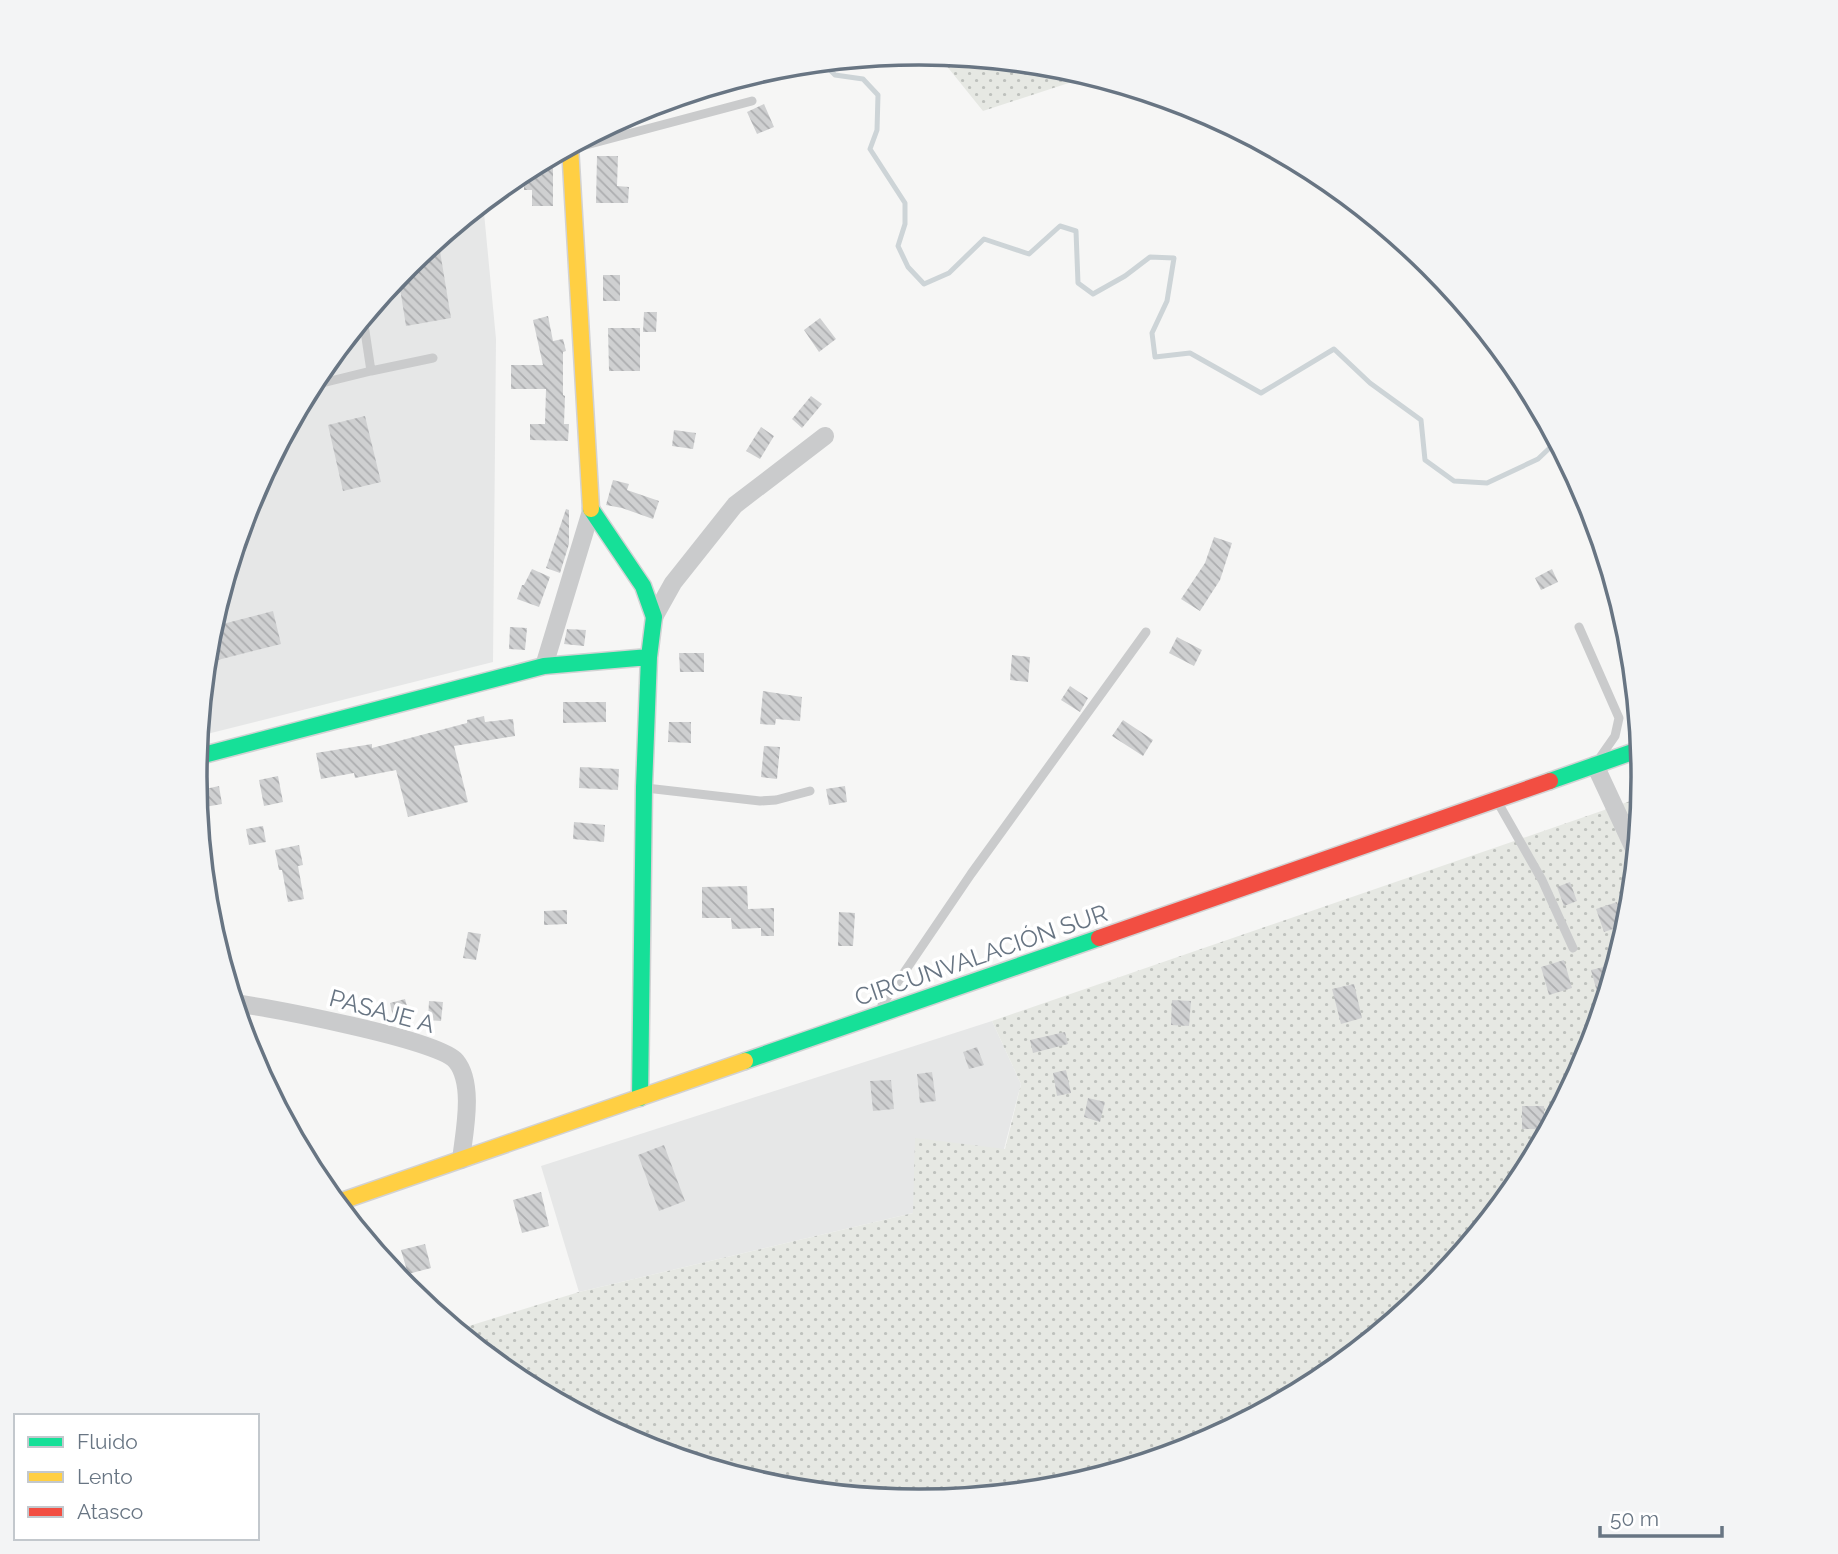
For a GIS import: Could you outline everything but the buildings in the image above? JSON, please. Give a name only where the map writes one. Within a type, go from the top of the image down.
[{"type":"street","points":[[544,666],[592,511],[570,156]]},
{"type":"street","points":[[640,1098],[644,788],[649,657],[654,617],[673,583],[735,505],[825,436]]},
{"type":"street","points":[[592,511],[643,586],[654,617]]},
{"type":"street","points":[[207,754],[544,666],[649,657]]},
{"type":"street","name":"CIRCUNVALACIÓN SUR","points":[[346,1200],[1630,753]]},
{"type":"street","points":[[1595,765],[1629,837]]},
{"type":"street","name":"PASAJE A","points":[[245,1005],[308,1016],[419,1043],[450,1056],[456,1061],[463,1075],[468,1105],[461,1160]]},
{"type":"lane","points":[[600,140],[752,101]]},
{"type":"lane","points":[[365,330],[371,371]]},
{"type":"lane","points":[[326,382],[433,358]]},
{"type":"lane","points":[[1579,627],[1619,718],[1615,736],[1595,765]]},
{"type":"lane","points":[[874,1017],[971,874],[1146,632]]},
{"type":"lane","points":[[644,788],[760,801],[776,800],[810,791]]},
{"type":"lane","points":[[1496,799],[1542,880],[1573,948]]},
{"type":"shaded area","points":[[946,66],[1012,71],[1073,82],[983,111]]},
{"type":"shaded area","points":[[484,213],[496,339],[493,662],[208,734],[220,638],[231,593],[261,504],[280,462],[302,421],[354,343],[415,273]]},
{"type":"shaded area","points":[[1630,801],[1618,916],[1593,1006],[1558,1092],[1511,1173],[1484,1211],[1423,1281],[1353,1342],[1275,1394],[1192,1435],[1103,1465],[1012,1483],[919,1489],[826,1483],[735,1465],[646,1435],[563,1394],[523,1369],[467,1327],[579,1292],[913,1213],[915,1138],[1005,1149],[1021,1084],[992,1021]]},
{"type":"shaded area","points":[[992,1021],[1021,1084],[1004,1149],[913,1213],[579,1292],[541,1166]]},
{"type":"waterway","points":[[831,71],[835,75],[863,79],[878,95],[877,130],[870,149],[905,203],[905,224],[898,246],[908,267],[924,284],[949,273],[984,239],[1029,254],[1060,226],[1076,231],[1078,283],[1093,294],[1125,276],[1150,257],[1174,258],[1167,301],[1152,333],[1155,357],[1190,353],[1261,393],[1334,349],[1370,383],[1421,420],[1425,460],[1454,481],[1487,483],[1538,459],[1550,447]]},
{"type":"traffic: fast","points":[[591,509],[643,586],[654,617],[649,657],[644,787],[640,1098]]},
{"type":"traffic: fast","points":[[207,754],[544,666],[649,657]]},
{"type":"traffic: fast","points":[[1550,781],[1630,753]]},
{"type":"traffic: fast","points":[[745,1061],[1099,938]]},
{"type":"traffic: slow","points":[[571,156],[591,509]]},
{"type":"traffic: slow","points":[[346,1200],[745,1061]]},
{"type":"traffic: jam","points":[[1099,938],[1550,781]]}]
